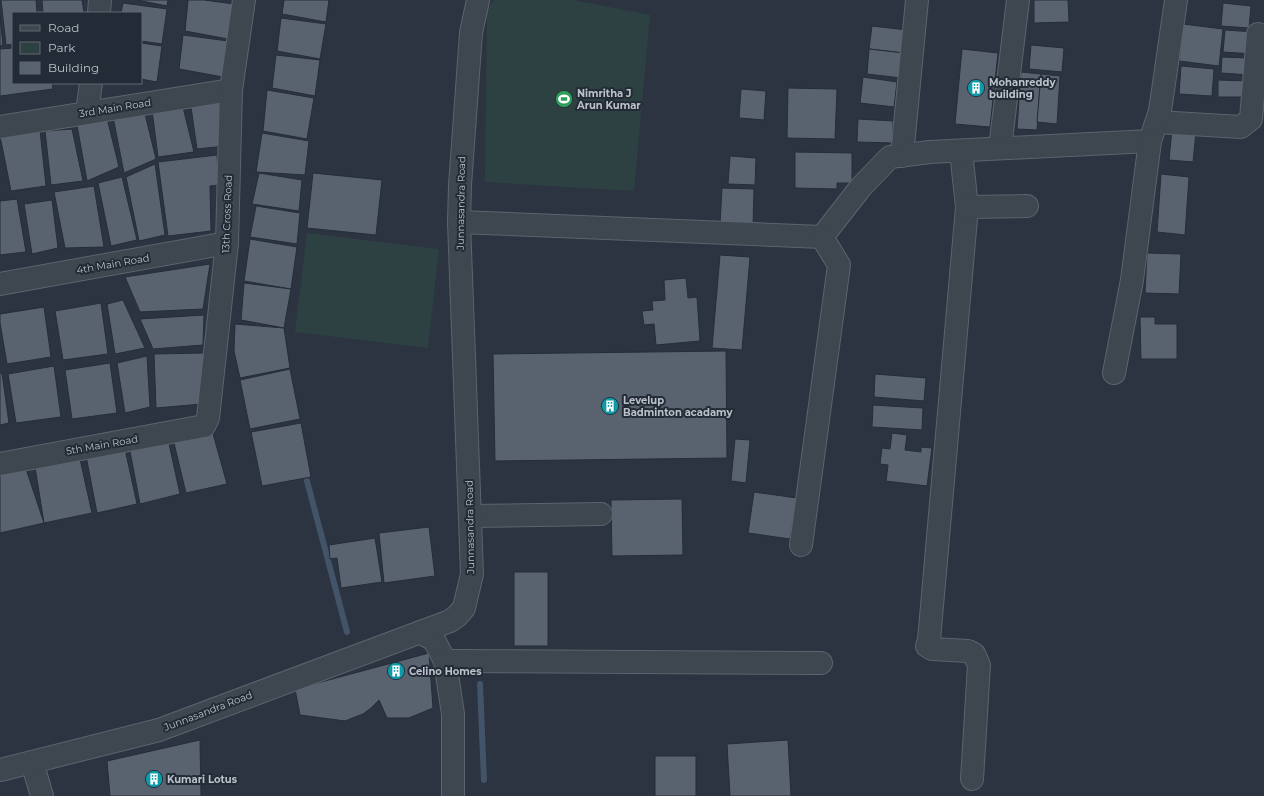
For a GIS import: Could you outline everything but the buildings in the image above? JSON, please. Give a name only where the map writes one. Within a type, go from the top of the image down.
[{"type":"street","points":[[99,12],[100,0]]},
{"type":"street","name":"13th Cross Road","points":[[204,426],[208,418],[227,243],[231,90],[244,0]]},
{"type":"street","name":"Junnasandra Road","points":[[0,770],[159,730],[450,621],[464,608],[472,574],[460,185],[471,33],[478,0]]},
{"type":"street","points":[[902,156],[917,0]]},
{"type":"street","points":[[1000,148],[1018,0]]},
{"type":"street","points":[[1114,373],[1132,280],[1154,131],[1160,111],[1176,0]]},
{"type":"street","points":[[822,237],[861,187],[890,157],[930,152],[1000,148],[1154,131],[1241,127],[1251,119],[1258,34]]},
{"type":"street","points":[[87,113],[91,84]]},
{"type":"street","name":"3rd Main Road","points":[[0,127],[231,90]]},
{"type":"street","points":[[961,151],[967,207],[929,640],[927,646],[932,649],[968,651],[974,654],[980,665],[972,779]]},
{"type":"street","points":[[967,207],[1027,206]]},
{"type":"street","points":[[460,222],[822,237]]},
{"type":"street","points":[[801,545],[839,265],[822,237]]},
{"type":"street","name":"4th Main Road","points":[[0,284],[227,243]]},
{"type":"street","name":"5th Main Road","points":[[0,464],[204,426]]},
{"type":"street","points":[[470,516],[601,514]]},
{"type":"street","points":[[420,632],[434,640],[444,661],[453,714],[453,796]]},
{"type":"street","points":[[444,661],[821,664]]},
{"type":"street","points":[[32,762],[42,796]]},
{"type":"green space","name":"Nimritha J Arun Kumar","points":[[494,0],[573,0],[650,15],[634,191],[485,182],[487,9]]},
{"type":"green space","points":[[307,233],[439,249],[428,348],[295,332]]},
{"type":"waterway","points":[[307,481],[347,632]]},
{"type":"waterway","points":[[480,684],[484,780]]},
{"type":"place","name":"Mohanreddy building","points":[[976,88]]},
{"type":"place","name":"Nimritha J Arun Kumar","points":[[564,99]]},
{"type":"place","name":"Levelup Badminton acadamy","points":[[610,406]]},
{"type":"place","name":"Celino Homes","points":[[396,671]]},
{"type":"place","name":"Kumari Lotus","points":[[154,779]]}]
